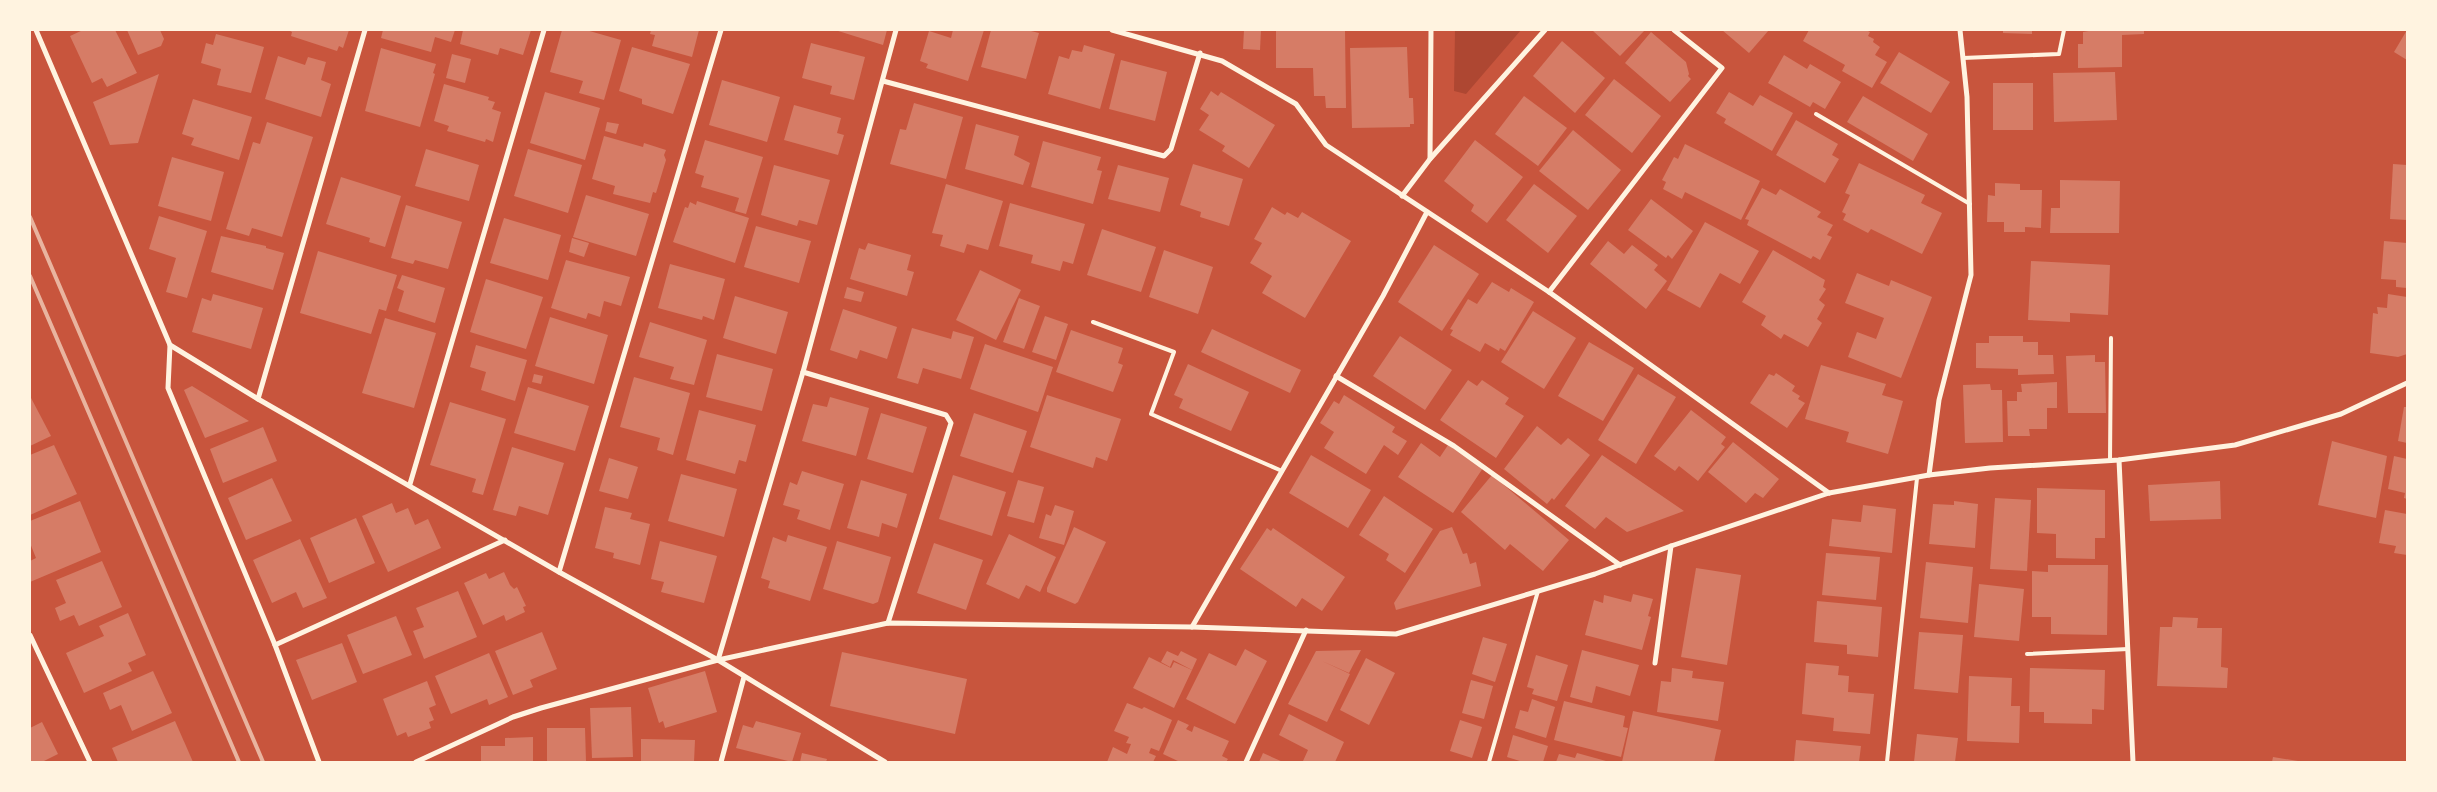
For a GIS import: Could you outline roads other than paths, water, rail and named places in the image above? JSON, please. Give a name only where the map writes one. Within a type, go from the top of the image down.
[{"type":"street","points":[[36,30],[170,345],[168,388],[275,645],[319,762]]},
{"type":"street","points":[[258,399],[366,30]]},
{"type":"street","points":[[410,484],[544,30]]},
{"type":"street","points":[[559,572],[721,30]]},
{"type":"street","points":[[718,660],[803,372],[896,30]]},
{"type":"street","points":[[1112,30],[1222,61],[1296,104],[1326,145],[1549,292],[1829,493]]},
{"type":"street","points":[[1430,159],[1431,30]]},
{"type":"street","points":[[1402,196],[1430,159],[1544,30]]},
{"type":"street","points":[[1549,292],[1722,68],[1674,30]]},
{"type":"street","points":[[1929,475],[1938,400],[1971,275],[1967,97],[1960,30]]},
{"type":"street","points":[[883,81],[1164,156],[1171,149],[1200,54]]},
{"type":"street","points":[[1192,627],[1383,296],[1427,212]]},
{"type":"street","points":[[170,345],[258,399],[410,484],[559,572],[718,660],[885,762]]},
{"type":"street","points":[[803,372],[946,415],[951,423],[888,623]]},
{"type":"street","points":[[1336,376],[1454,446],[1620,565]]},
{"type":"street","points":[[416,762],[513,717],[616,686],[718,660],[888,623],[1192,627],[1396,634],[1620,565],[1829,493],[1929,475],[2119,460],[2235,444],[2340,414],[2407,383]]},
{"type":"street","points":[[2119,460],[2133,762]]},
{"type":"street","points":[[275,645],[505,540]]},
{"type":"street","points":[[1655,663],[1671,546]]},
{"type":"street","points":[[1246,762],[1306,630]]},
{"type":"street","points":[[30,634],[90,762]]},
{"type":"street","points":[[721,762],[744,677]]},
{"type":"lane","points":[[1963,58],[2059,54],[2064,30]]},
{"type":"lane","points":[[1816,114],[1970,204]]},
{"type":"lane","points":[[1094,322],[1174,352],[1151,414],[1282,471]]},
{"type":"lane","points":[[2110,460],[2111,338]]},
{"type":"lane","points":[[1887,762],[1917,478]]},
{"type":"lane","points":[[1489,762],[1538,591]]},
{"type":"lane","points":[[2027,654],[2128,649]]},
{"type":"railway","points":[[30,217],[263,762]]},
{"type":"railway","points":[[30,276],[239,762]]}]
